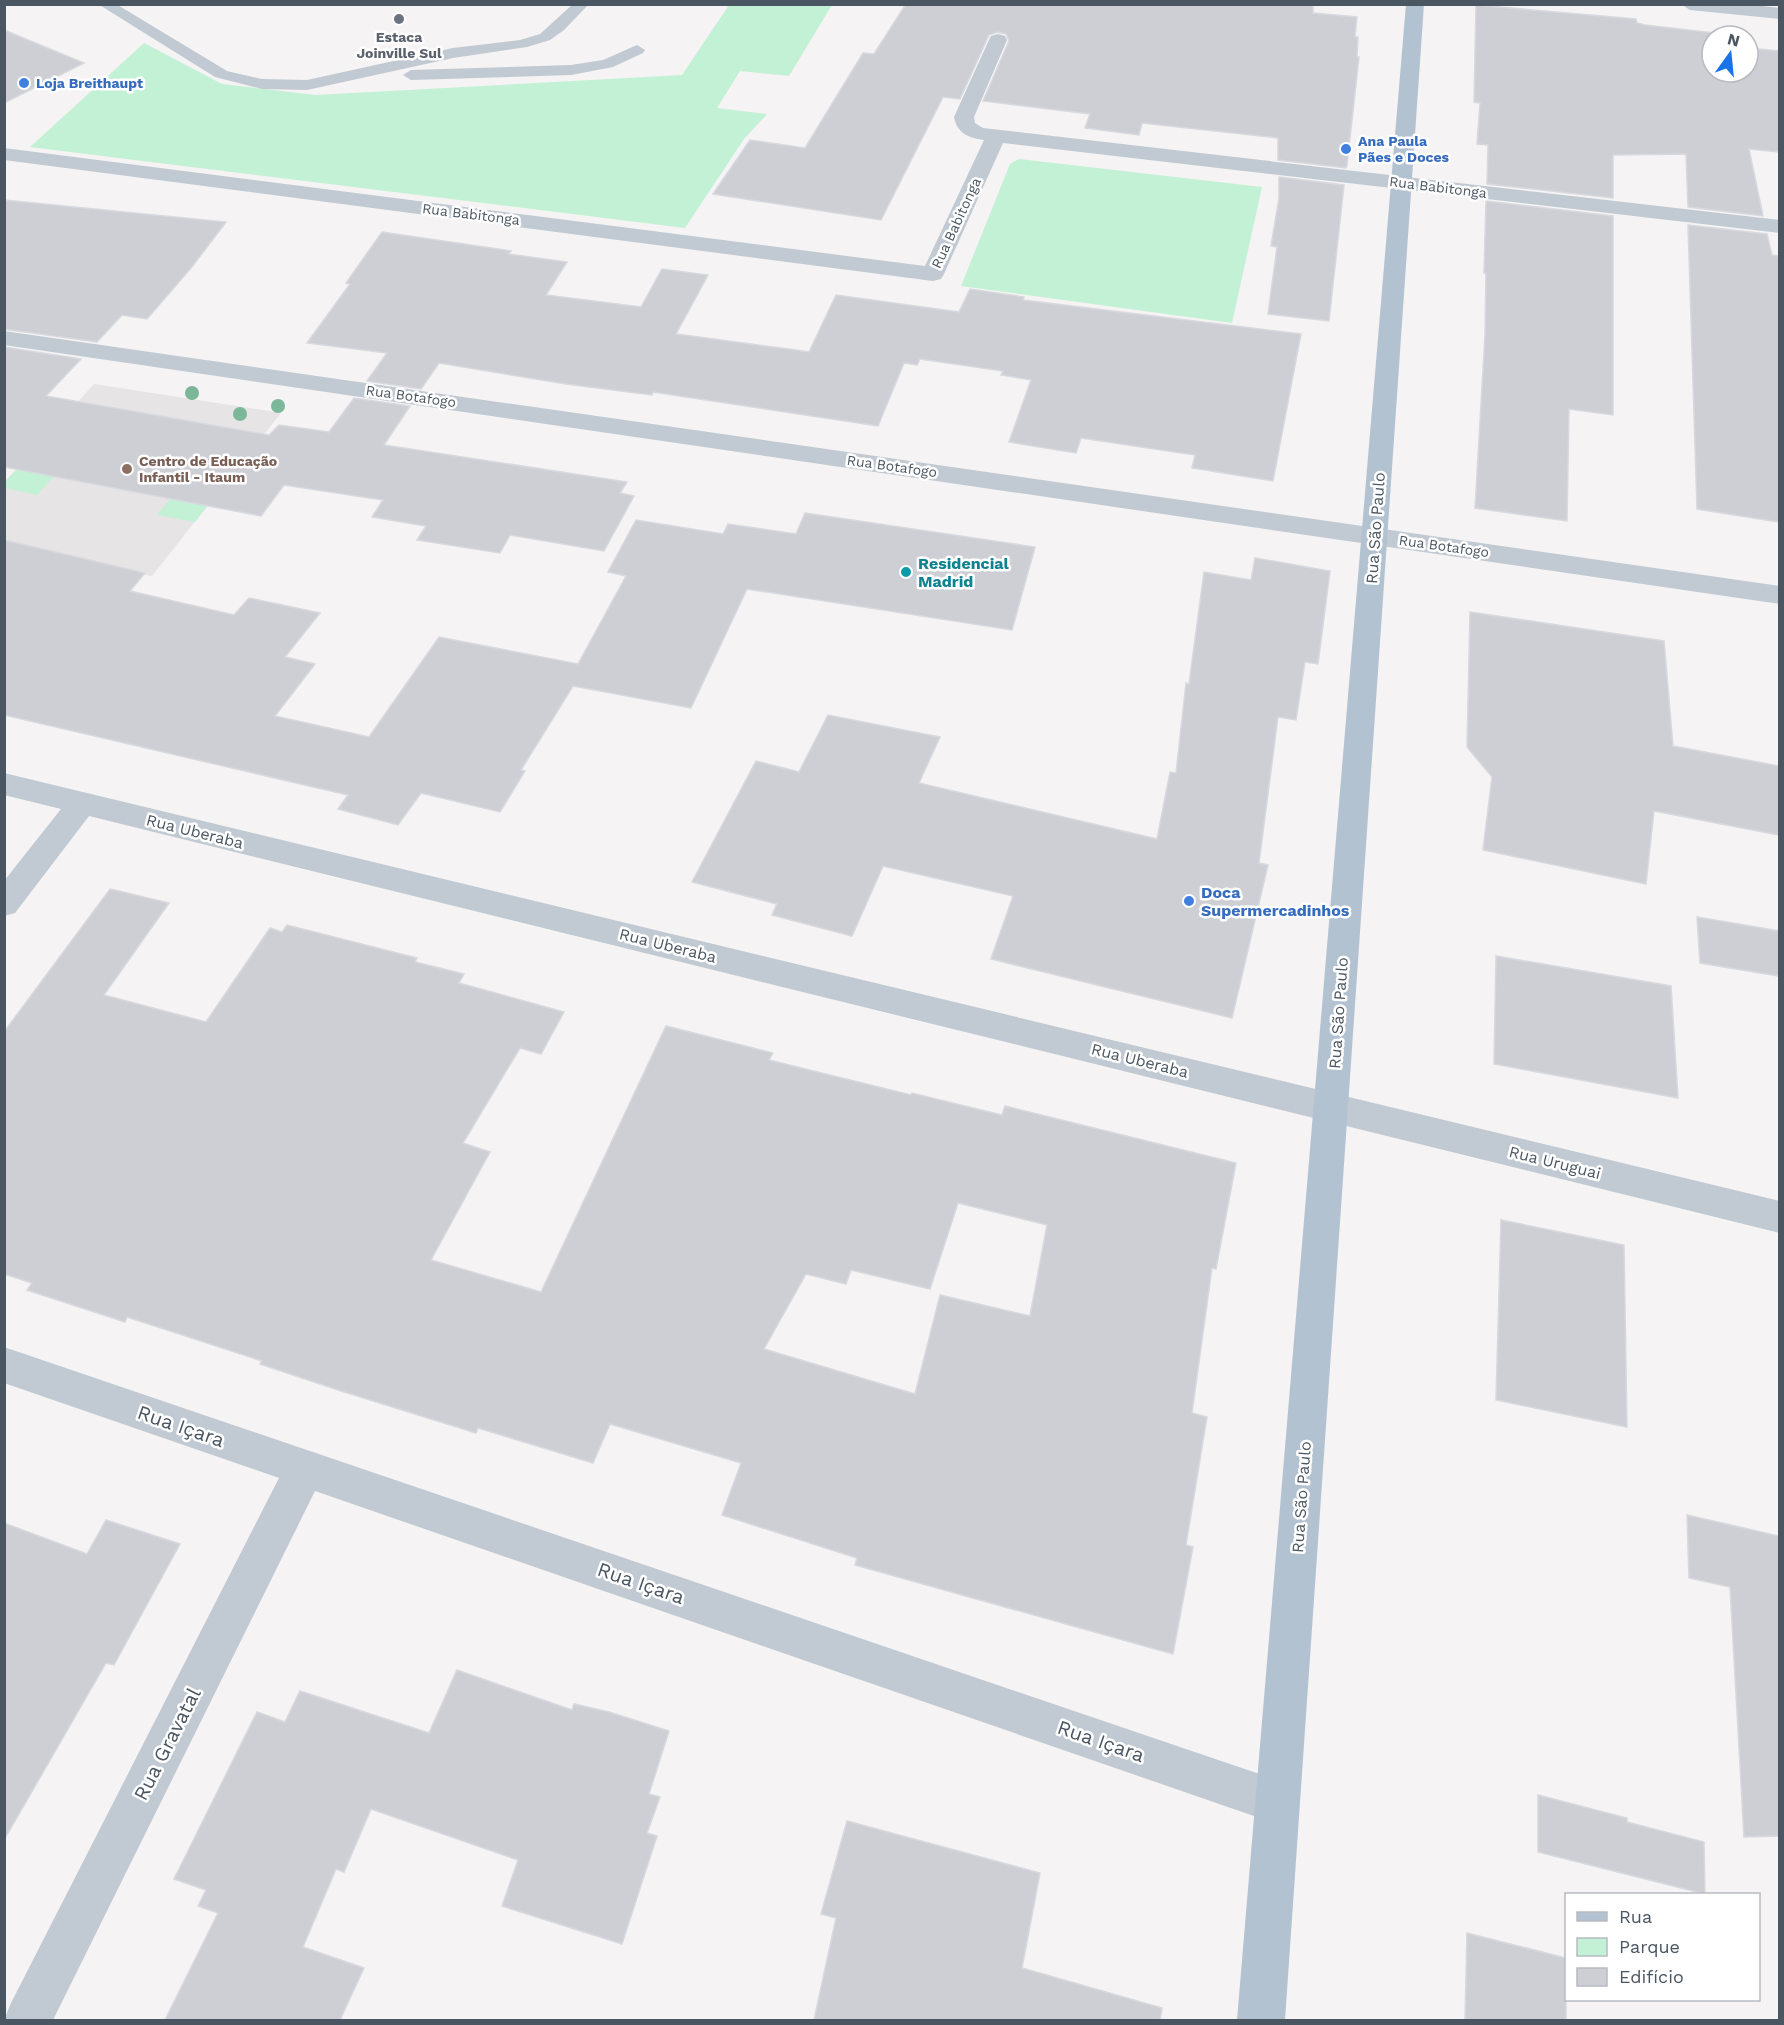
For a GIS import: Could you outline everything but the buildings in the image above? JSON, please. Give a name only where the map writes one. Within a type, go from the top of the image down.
[{"type":"main road","name":"Rua São Paulo","points":[[1261,2020],[1415,4]]},
{"type":"street","points":[[1690,4],[1779,14]]},
{"type":"street","points":[[996,136],[977,133],[966,126],[964,117],[998,40]]},
{"type":"street","name":"Rua Babitonga","points":[[4,154],[933,274],[996,136],[1779,227]]},
{"type":"street","name":"Rua Botafogo","points":[[4,338],[1779,594]]},
{"type":"street","name":"Rua Uberaba","points":[[4,784],[1331,1106]]},
{"type":"street","points":[[4,904],[82,803]]},
{"type":"street","name":"Rua Uruguai","points":[[1331,1106],[1779,1217]]},
{"type":"street","name":"Rua Içara","points":[[4,1365],[1277,1802]]},
{"type":"street","name":"Rua Gravatal","points":[[28,2020],[305,1468]]},
{"type":"lane","points":[[105,4],[221,74],[262,84],[307,85],[453,53],[522,44],[545,37],[559,27],[582,4]]},
{"type":"lane","points":[[350,77],[571,70],[607,64],[637,50]]},
{"type":"shaded area","name":"Centro de Educação Infantil - Itaum","points":[[94,384],[281,413],[152,576],[5,548],[5,482]]},
{"type":"green space","points":[[729,5],[832,5],[789,76],[740,71],[717,108],[767,114],[744,139],[685,228],[30,147],[144,43],[222,84],[316,95],[682,75]]},
{"type":"green space","points":[[1019,159],[1262,187],[1232,323],[961,286],[1010,164]]},
{"type":"green space","points":[[67,412],[106,419],[37,495],[5,488],[5,482]]},
{"type":"green space","points":[[212,450],[247,456],[195,522],[157,515]]},
{"type":"place","name":"Estaca Joinville Sul","points":[[399,19]]},
{"type":"place","name":"Loja Breithaupt","points":[[24,83]]},
{"type":"place","name":"Ana Paula Pães e Doces","points":[[1346,149]]},
{"type":"place","name":"Centro de Educação Infantil - Itaum","points":[[127,469]]},
{"type":"place","name":"Residencial Madrid","points":[[906,572]]},
{"type":"place","name":"Doca Supermercadinhos","points":[[1189,901]]}]
